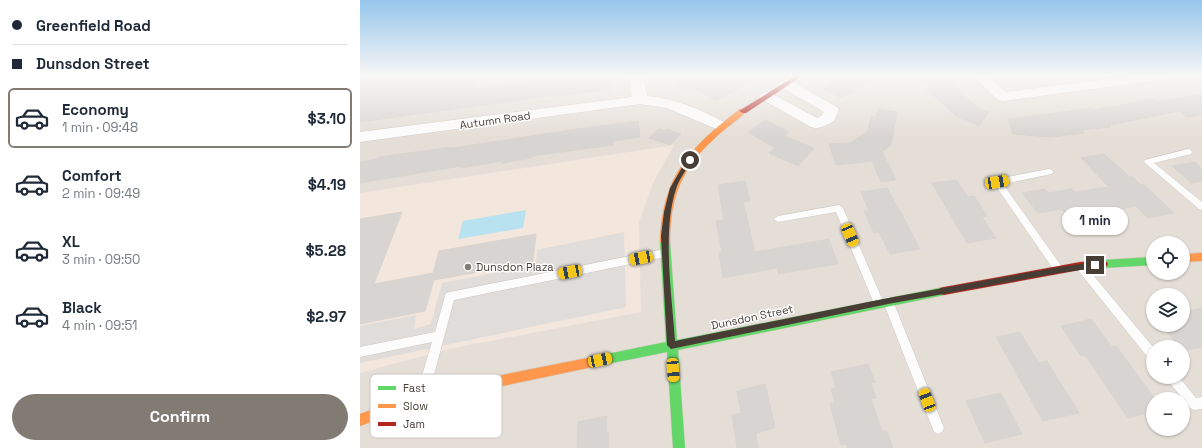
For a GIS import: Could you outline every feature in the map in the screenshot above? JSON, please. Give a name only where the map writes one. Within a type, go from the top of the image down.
[{"type":"main road","points":[[679,448],[666,253],[666,230],[673,188],[696,152],[721,126],[765,97]]},
{"type":"main road","points":[[1190,258],[1202,257]]},
{"type":"main road","name":"Dunsdon Street","points":[[502,380],[884,302],[1080,266],[1146,261]]},
{"type":"main road","name":"Dunsdon Street","points":[[360,420],[370,416]]},
{"type":"street","points":[[768,97],[816,124],[829,118],[832,110],[809,97]]},
{"type":"street","name":"Autumn Road","points":[[360,137],[640,100],[666,102],[680,106],[721,126]]},
{"type":"lane","points":[[1188,152],[1148,162],[1202,207]]},
{"type":"lane","points":[[1049,172],[997,182],[1059,270]]},
{"type":"lane","points":[[778,219],[839,208],[884,302],[938,428]]},
{"type":"lane","points":[[428,374],[450,296],[666,253]]},
{"type":"lane","points":[[1080,266],[1146,346]]},
{"type":"lane","points":[[360,352],[439,336]]},
{"type":"lane","points":[[1177,384],[1194,404],[1202,402]]},
{"type":"shaded area","points":[[360,97],[1202,97],[1202,448],[360,448]]},
{"type":"shaded area","points":[[674,145],[653,183],[639,222],[641,312],[449,349],[360,373],[360,193]]},
{"type":"shaded area","points":[[624,232],[626,307],[360,363],[360,326],[416,315],[414,329],[431,324],[442,283],[536,265],[537,250]]},
{"type":"water","points":[[526,210],[523,228],[458,239],[463,221]]},
{"type":"building","points":[[360,97],[542,97],[360,122]]},
{"type":"building","points":[[709,97],[724,97],[717,101]]},
{"type":"building","points":[[935,97],[966,97],[979,108],[989,112],[979,126],[956,116]]},
{"type":"building","points":[[1186,97],[1202,97],[1202,115],[1187,117],[1179,111],[1110,125],[1111,127],[1082,130],[1084,133],[1050,137],[1013,134],[1008,119],[1092,108],[1093,110],[1153,99],[1157,102]]},
{"type":"building","points":[[878,109],[897,112],[891,145],[882,152],[896,180],[881,182],[872,161],[836,165],[829,144],[850,143],[868,131],[871,116],[876,117]]},
{"type":"building","points":[[766,120],[789,132],[784,136],[814,148],[798,166],[769,153],[775,148],[748,132]]},
{"type":"building","points":[[638,121],[640,137],[613,141],[613,145],[532,156],[532,158],[502,163],[502,161],[461,168],[461,166],[360,183],[360,162],[377,159],[378,157],[453,148]]},
{"type":"building","points":[[659,128],[681,134],[670,145],[649,138]]},
{"type":"building","points":[[1104,154],[1130,177],[1133,177],[1141,185],[1143,184],[1174,213],[1148,218],[1136,206],[1092,214],[1087,209],[1065,213],[1061,209],[1038,213],[1022,193],[1045,189],[1049,193],[1071,189],[1075,192],[1109,187],[1081,158]]},
{"type":"building","points":[[1195,162],[1202,169],[1202,181],[1191,183],[1172,166]]},
{"type":"building","points":[[956,180],[968,197],[974,196],[987,216],[982,217],[996,238],[967,243],[932,183]]},
{"type":"building","points":[[745,181],[750,201],[743,202],[755,252],[829,239],[838,264],[778,274],[777,268],[723,278],[719,253],[722,252],[716,221],[724,220],[718,185]]},
{"type":"building","points":[[887,188],[920,249],[890,254],[879,232],[874,233],[864,211],[869,211],[861,192]]},
{"type":"building","name":"Dunsdon Plaza","points":[[402,212],[374,284],[433,273],[439,251],[536,234],[533,262],[434,280],[425,311],[360,324],[360,219]]},
{"type":"building","points":[[1202,308],[1202,347],[1190,350],[1190,340],[1174,340],[1167,332],[1190,332],[1190,311]]},
{"type":"building","points":[[1091,319],[1112,347],[1116,346],[1150,392],[1146,392],[1146,414],[1128,418],[1085,355],[1081,356],[1061,326]]},
{"type":"building","points":[[1020,332],[1039,363],[1047,361],[1079,413],[1043,421],[996,337]]},
{"type":"building","points":[[868,364],[875,382],[871,383],[876,398],[871,399],[882,431],[887,431],[893,448],[848,448],[846,444],[841,445],[830,404],[835,403],[831,389],[836,388],[831,372]]},
{"type":"building","points":[[765,384],[775,428],[756,433],[758,448],[737,448],[732,415],[741,413],[737,391]]},
{"type":"building","points":[[1001,393],[1022,434],[985,443],[966,401]]},
{"type":"building","points":[[607,416],[606,433],[609,433],[609,448],[577,448],[578,422]]},
{"type":"traffic: fast","points":[[665,242],[679,448]]},
{"type":"traffic: fast","points":[[1103,264],[1146,261]]},
{"type":"traffic: fast","points":[[607,359],[944,291]]},
{"type":"traffic: slow","points":[[665,242],[665,220],[669,201],[685,166],[711,137],[743,111]]},
{"type":"traffic: slow","points":[[1190,258],[1202,257]]},
{"type":"traffic: slow","points":[[502,381],[607,359]]},
{"type":"traffic: slow","points":[[360,420],[370,416]]},
{"type":"traffic: jam","points":[[743,111],[766,97]]},
{"type":"traffic: jam","points":[[944,291],[1080,266],[1103,264]]},
{"type":"place","name":"Dunsdon Plaza","points":[[468,267]]},
{"type":"route","points":[[690,160],[673,188],[665,236],[671,345],[888,301],[1080,266],[1095,265]]}]
